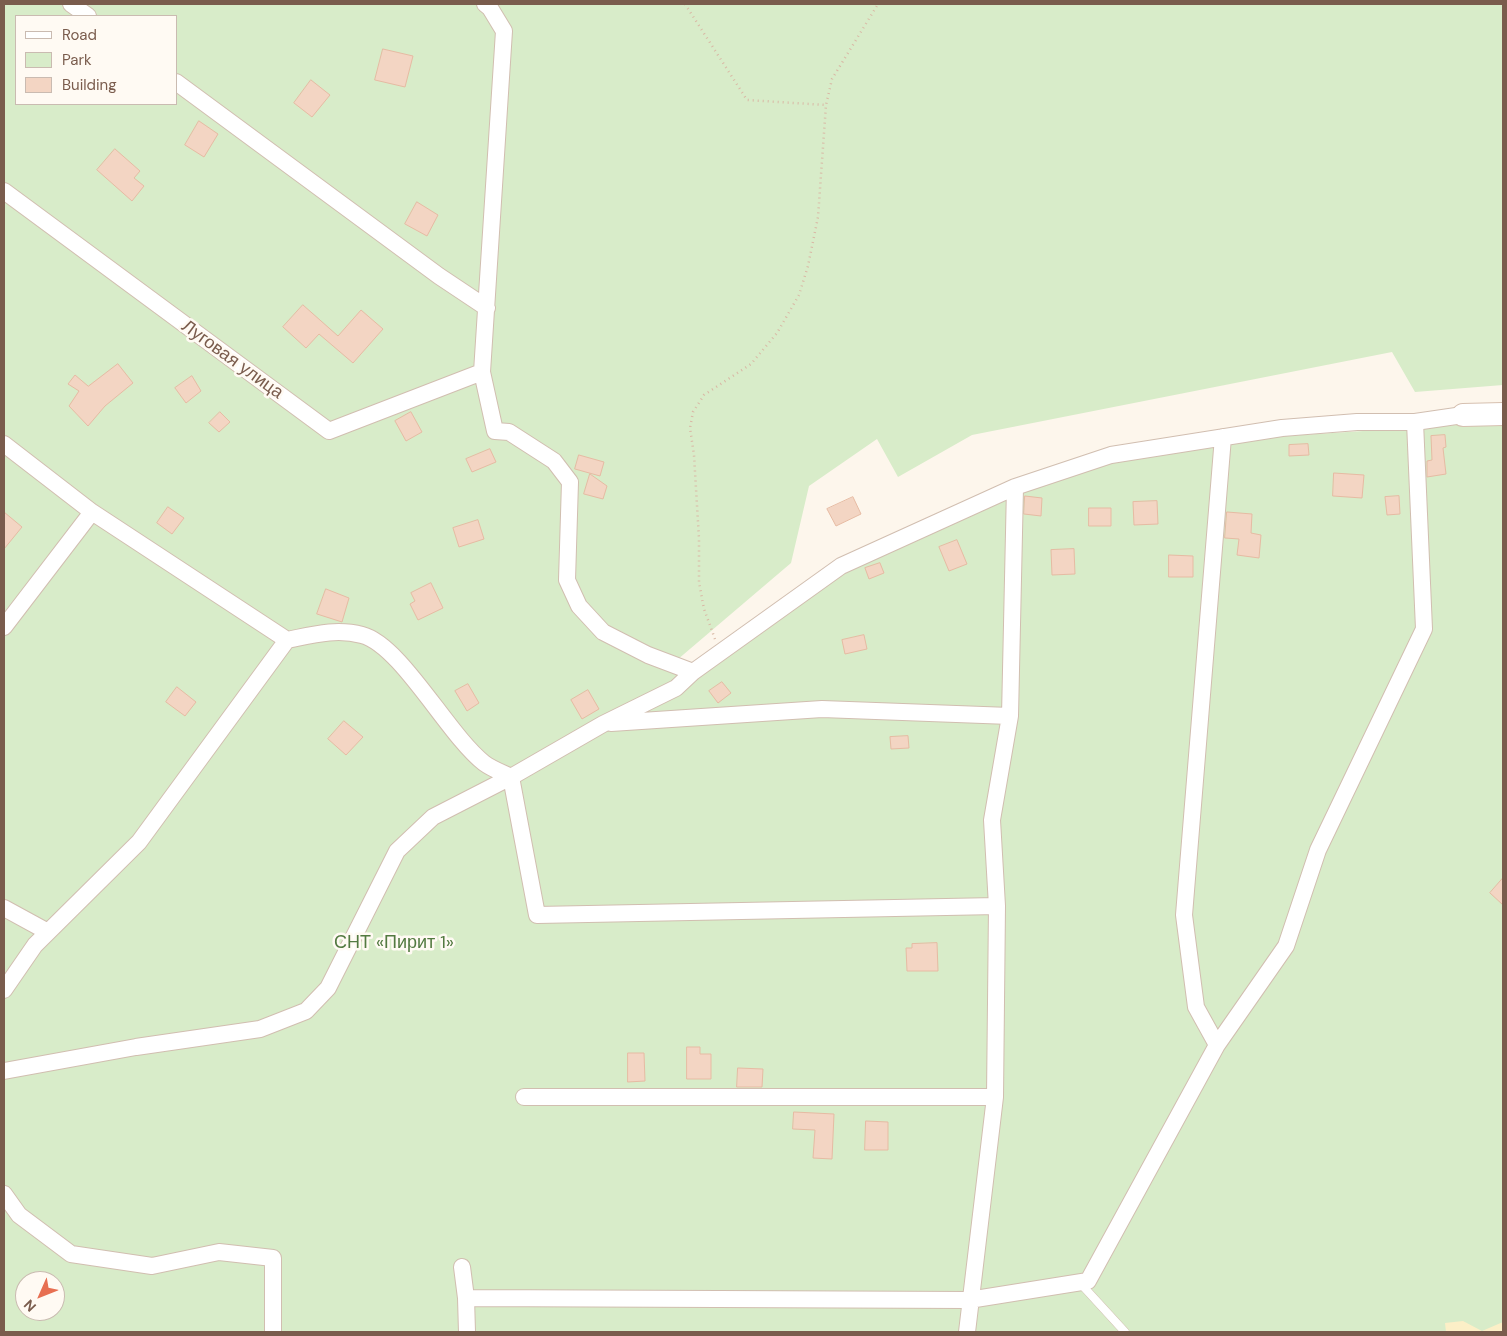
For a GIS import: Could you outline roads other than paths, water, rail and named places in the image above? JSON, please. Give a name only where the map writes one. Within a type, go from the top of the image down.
[{"type":"street","points":[[71,4],[87,15]]},
{"type":"street","points":[[485,4],[490,8],[504,31],[482,372],[495,431],[509,432],[554,462],[570,482],[567,580],[579,606],[603,632],[648,655],[693,672]]},
{"type":"street","points":[[178,83],[439,276],[487,308]]},
{"type":"street","name":"Луговая улица","points":[[4,192],[329,431],[482,372]]},
{"type":"street","points":[[4,1071],[136,1047],[260,1029],[306,1011],[328,988],[397,851],[433,816],[511,777],[603,724],[676,688],[693,672],[841,566],[1014,487],[1111,455],[1282,428],[1357,422],[1415,422],[1463,415],[1503,414]]},
{"type":"street","points":[[466,1298],[969,1300],[1081,1284],[1088,1281],[1217,1045],[1286,946],[1318,850],[1424,629],[1415,422]]},
{"type":"street","points":[[1217,1045],[1196,1007],[1184,915],[1223,438]]},
{"type":"street","points":[[4,444],[92,512],[287,640]]},
{"type":"street","points":[[967,1332],[969,1300],[995,1097],[998,906],[992,820],[1010,716],[1014,487]]},
{"type":"street","points":[[4,627],[92,512]]},
{"type":"street","points":[[4,990],[35,945],[139,842],[287,640],[326,631],[363,635],[390,651],[455,734],[484,764],[511,777]]},
{"type":"street","points":[[603,724],[822,710],[1010,716]]},
{"type":"street","points":[[511,777],[537,915],[998,906]]},
{"type":"street","points":[[4,908],[48,932]]},
{"type":"street","points":[[524,1097],[995,1097]]},
{"type":"street","points":[[4,1194],[19,1216],[71,1254],[152,1266],[219,1252],[273,1258],[273,1332]]},
{"type":"street","points":[[462,1267],[466,1298],[467,1332]]},
{"type":"lane","points":[[1081,1284],[1125,1332]]},
{"type":"park label","name":"СНТ «Пирит 1»","points":[[394,943]]}]
